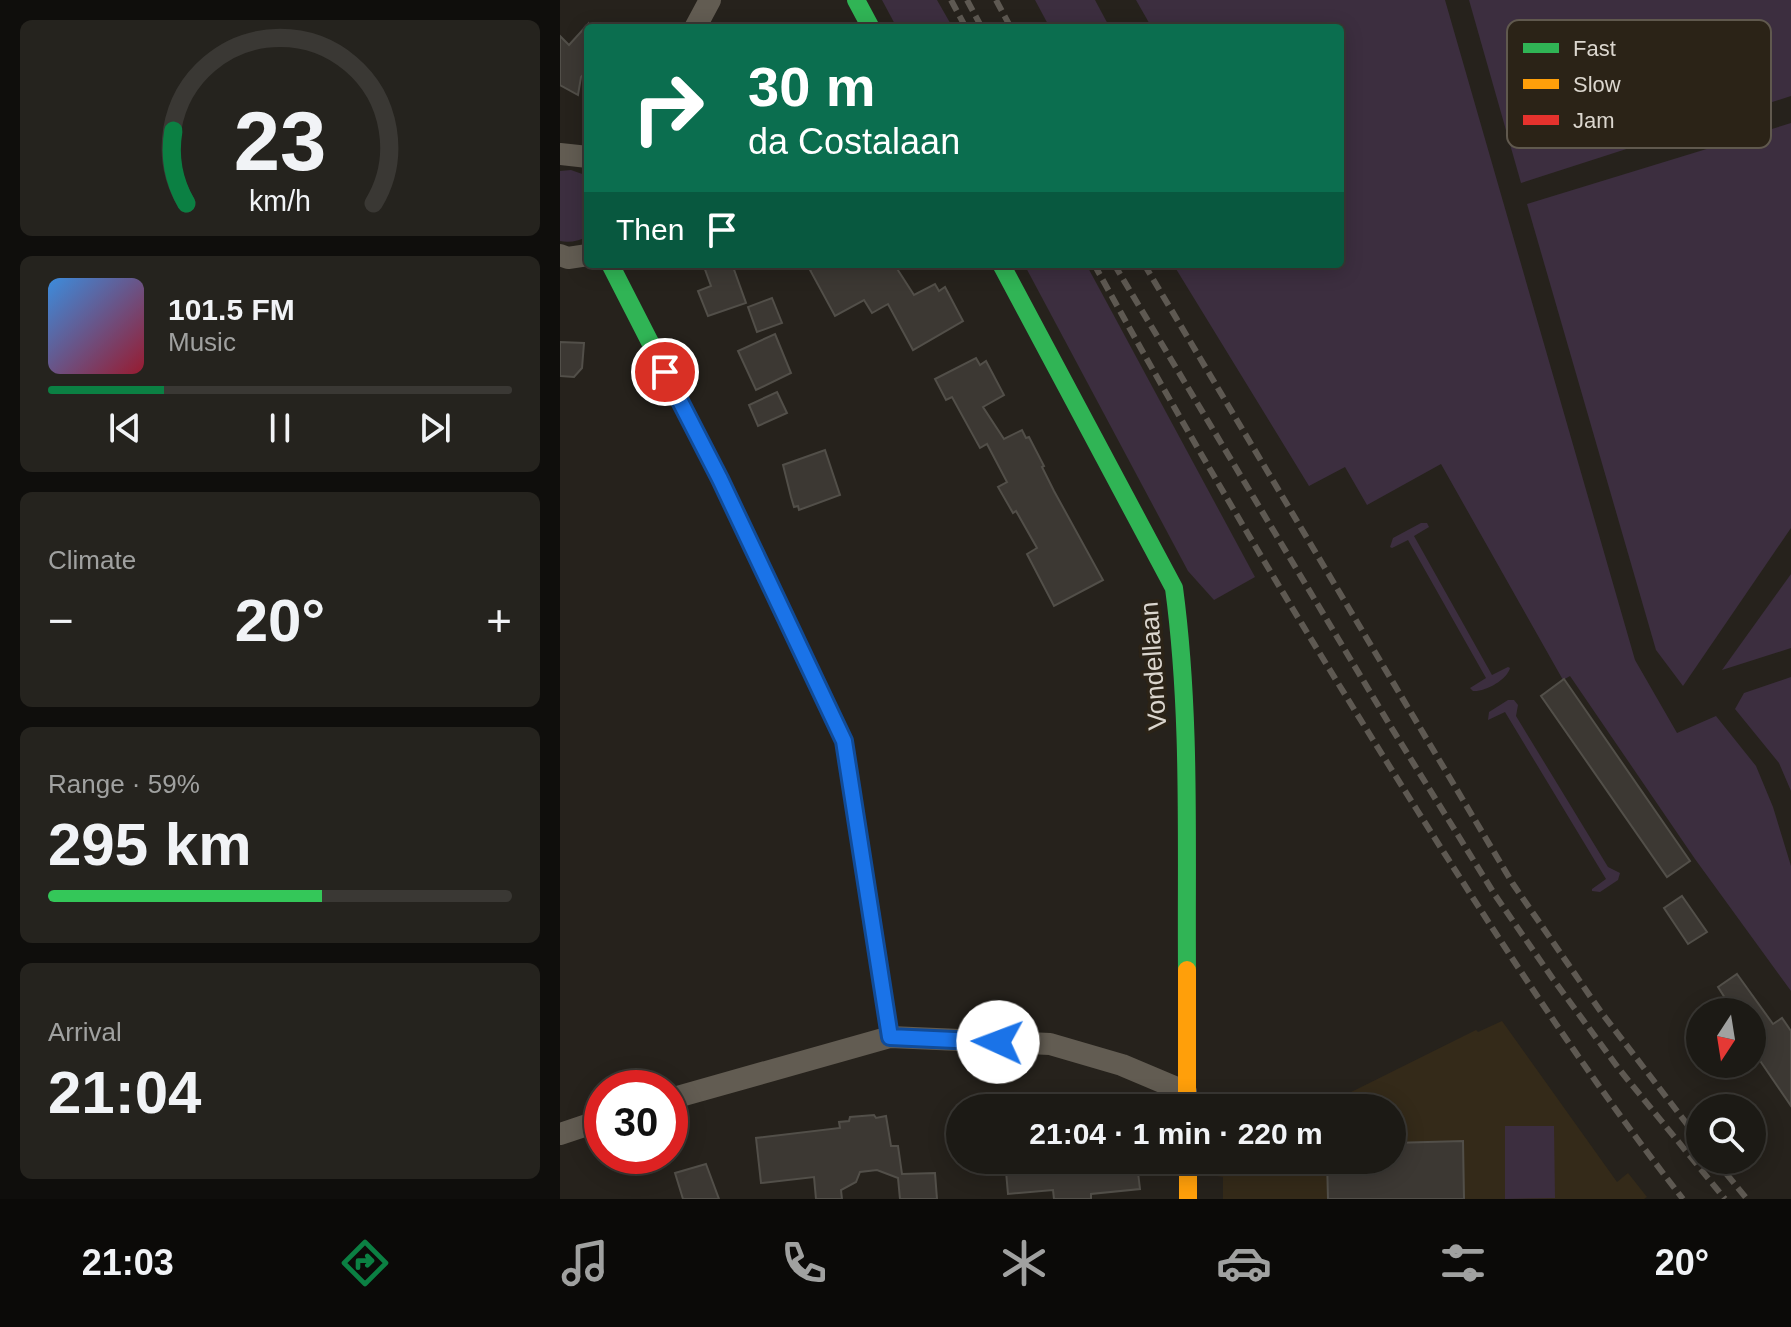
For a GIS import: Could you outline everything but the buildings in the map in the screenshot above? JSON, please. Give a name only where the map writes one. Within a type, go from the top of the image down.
[{"type":"street","points":[[697,24],[710,0]]},
{"type":"street","points":[[856,0],[869,24]]},
{"type":"street","points":[[560,154],[584,157]]},
{"type":"street","points":[[560,255],[568,258],[584,256]]},
{"type":"street","points":[[612,268],[720,479],[844,741],[890,1037]]},
{"type":"street","name":"Vondellaan","points":[[1003,268],[1174,588],[1182,647],[1186,782],[1186,1094]]},
{"type":"street","points":[[688,1094],[890,1037],[1050,1044],[1122,1065],[1175,1094]]},
{"type":"street","points":[[560,1134],[584,1126]]},
{"type":"street","points":[[1188,1174],[1188,1199]]},
{"type":"shaded area","points":[[882,0],[937,0],[951,24],[895,24]]},
{"type":"shaded area","points":[[1035,0],[1095,0],[1108,24],[1048,24]]},
{"type":"shaded area","points":[[1136,0],[1445,0],[1635,660],[1677,733],[1716,716],[1756,766],[1773,807],[1791,866],[1791,991],[1695,859],[1570,676],[1563,680],[1441,464],[1367,505],[1345,467],[1309,486],[1175,268],[1344,268],[1344,24],[1150,24]]},
{"type":"shaded area","points":[[1469,0],[1791,0],[1791,96],[1771,102],[1771,20],[1507,20],[1507,134]]},
{"type":"shaded area","points":[[1791,123],[1791,528],[1683,686],[1656,650],[1527,204],[1710,148],[1771,148],[1771,129]]},
{"type":"shaded area","points":[[1511,148],[1630,148],[1521,183]]},
{"type":"shaded area","points":[[571,170],[584,175],[584,238],[571,242],[560,241],[560,171]]},
{"type":"shaded area","points":[[1026,268],[1088,268],[1255,577],[1214,600],[1188,571]]},
{"type":"shaded area","points":[[1421,523],[1427,523],[1429,527],[1414,536],[1492,675],[1510,668],[1505,677],[1489,687],[1478,691],[1470,688],[1486,678],[1408,540],[1390,547],[1393,538]]},
{"type":"shaded area","points":[[1791,574],[1791,648],[1722,670]]},
{"type":"shaded area","points":[[1791,677],[1791,791],[1779,763],[1735,709],[1744,693]]},
{"type":"shaded area","points":[[1508,700],[1514,700],[1518,705],[1516,716],[1608,867],[1620,873],[1618,880],[1600,892],[1592,889],[1606,879],[1505,712],[1488,720],[1489,712]]},
{"type":"shaded area","points":[[1502,1021],[1617,1182],[1628,1173],[1647,1197],[1223,1199],[1223,1177],[1217,1174],[1406,1174],[1406,1094],[1347,1094],[1476,1030],[1478,1032]]},
{"type":"shaded area","points":[[1505,1126],[1554,1126],[1555,1198],[1505,1199]]},
{"type":"railway","points":[[951,0],[964,24]]},
{"type":"railway","points":[[967,0],[980,24]]},
{"type":"railway","points":[[996,0],[1009,24]]},
{"type":"railway","points":[[1096,268],[1251,540],[1417,810],[1578,1056],[1683,1199]]},
{"type":"railway","points":[[1116,268],[1495,895],[1619,1069],[1725,1199]]},
{"type":"railway","points":[[1146,268],[1513,884],[1601,1012],[1686,1123]]},
{"type":"railway","points":[[1726,1174],[1747,1199]]},
{"type":"traffic: fast","points":[[856,0],[869,24]]},
{"type":"traffic: fast","points":[[612,268],[720,479],[844,741],[872,919]]},
{"type":"traffic: fast","points":[[1003,268],[1174,588],[1185,731],[1187,970]]},
{"type":"traffic: slow","points":[[1187,970],[1187,1094]]},
{"type":"traffic: slow","points":[[1188,1174],[1188,1199]]},
{"type":"traffic: jam","points":[[872,919],[890,1037]]},
{"type":"route","points":[[665,372],[720,479],[844,741],[890,1037],[998,1042]]}]
